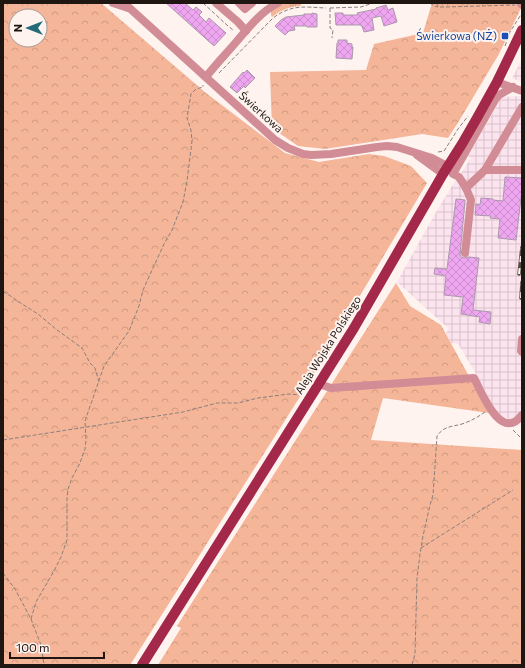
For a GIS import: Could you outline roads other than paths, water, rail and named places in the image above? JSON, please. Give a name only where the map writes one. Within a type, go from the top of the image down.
[{"type":"main road","name":"Aleja Wojska Polskiego","points":[[142,665],[354,328],[445,170],[500,83],[522,30]]},
{"type":"street","points":[[113,3],[128,6]]},
{"type":"street","points":[[216,3],[246,31]]},
{"type":"street","points":[[239,3],[246,8],[252,3]]},
{"type":"street","points":[[206,77],[263,13],[278,3]]},
{"type":"street","name":"Świerkowa","points":[[128,6],[275,140],[288,148],[311,155],[319,155],[387,146],[400,148],[432,158],[445,170]]},
{"type":"street","points":[[500,83],[522,85]]},
{"type":"street","points":[[500,83],[522,91]]},
{"type":"street","points":[[465,253],[471,200],[459,177],[453,174],[498,95],[513,87]]},
{"type":"street","points":[[466,188],[485,170],[522,107]]},
{"type":"street","points":[[485,170],[522,170]]},
{"type":"street","points":[[522,339],[522,352]]},
{"type":"street","points":[[319,384],[326,387],[337,387],[474,378],[482,386],[490,408],[499,419],[505,423],[512,423],[519,419],[522,415]]},
{"type":"railway","points":[[519,274],[522,247]]},
{"type":"railway","points":[[521,298],[522,282]]},
{"type":"place","name":"Świerkowa (NŻ)","points":[[505,36]]}]
